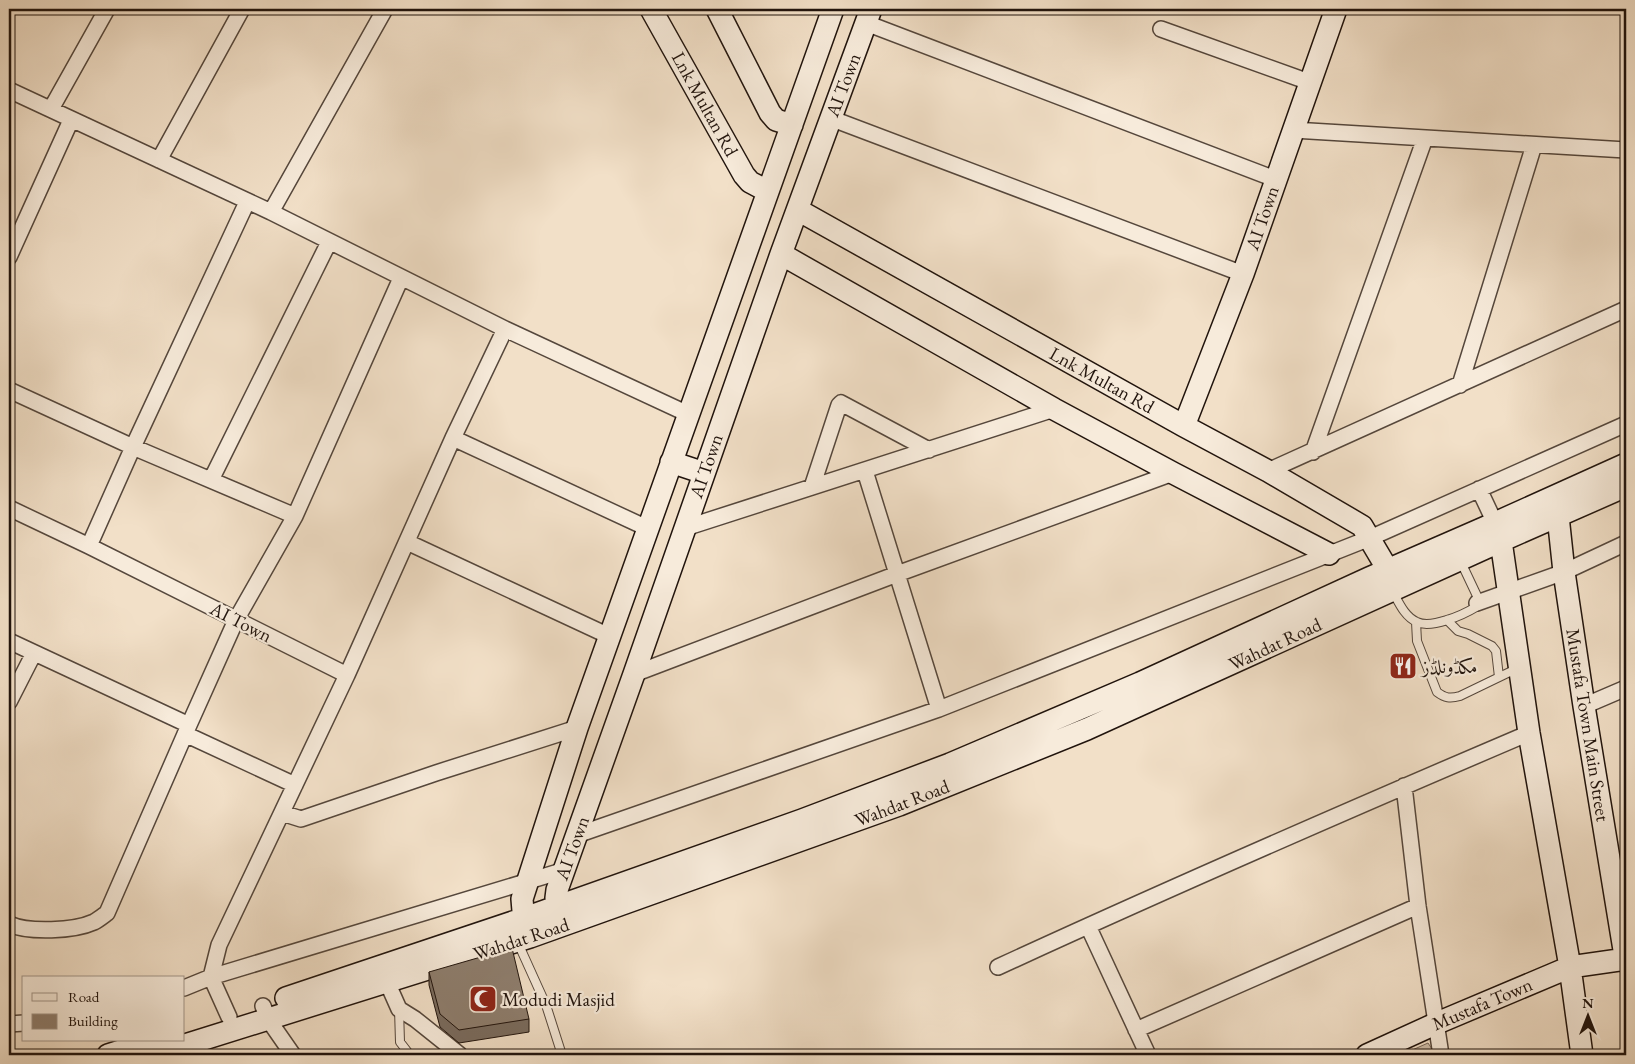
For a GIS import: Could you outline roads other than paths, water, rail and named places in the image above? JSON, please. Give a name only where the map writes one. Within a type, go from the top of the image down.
[{"type":"street","points":[[51,109],[107,9]]},
{"type":"street","points":[[159,160],[242,9]]},
{"type":"street","points":[[270,212],[385,9]]},
{"type":"street","name":"Lnk Multan Rd","points":[[651,9],[744,175],[750,182],[767,191]]},
{"type":"street","points":[[717,9],[770,113],[776,120],[792,125]]},
{"type":"street","points":[[524,932],[522,899],[577,728],[833,9]]},
{"type":"street","name":"AI Town","points":[[1184,426],[1243,274],[1275,178],[1294,130],[1309,82],[1336,9]]},
{"type":"street","points":[[868,16],[1275,178]]},
{"type":"street","name":"AI Town","points":[[560,916],[556,895],[781,254],[868,16]]},
{"type":"street","points":[[1161,29],[1309,82]]},
{"type":"street","points":[[9,90],[270,212],[505,329],[688,414]]},
{"type":"street","points":[[830,118],[1243,274]]},
{"type":"street","points":[[9,257],[71,120]]},
{"type":"street","points":[[1294,130],[1626,150]]},
{"type":"street","points":[[1313,452],[1425,138]]},
{"type":"street","points":[[1460,385],[1534,145]]},
{"type":"street","points":[[89,546],[247,202]]},
{"type":"street","name":"Lnk Multan Rd","points":[[798,210],[1268,471],[1362,526],[1370,538],[1390,580]]},
{"type":"street","points":[[758,219],[789,232]]},
{"type":"street","points":[[211,480],[329,242]]},
{"type":"street","points":[[781,254],[1054,409],[1329,554]]},
{"type":"street","points":[[9,924],[16,928],[39,931],[71,928],[94,922],[107,914],[236,620],[295,516],[400,278]]},
{"type":"street","points":[[1268,471],[1626,309]]},
{"type":"street","points":[[230,1017],[211,978],[220,945],[347,675],[453,438],[505,329]]},
{"type":"street","points":[[9,390],[133,447],[295,516]]},
{"type":"street","points":[[812,488],[841,403],[929,450]]},
{"type":"street","points":[[685,528],[1054,409]]},
{"type":"street","points":[[577,835],[939,709],[1370,538],[1626,424]]},
{"type":"street","points":[[453,438],[647,528]]},
{"type":"street","points":[[671,462],[704,473]]},
{"type":"street","name":"Wahdat Road","points":[[185,1031],[230,1017],[266,1013],[387,982],[524,932],[802,820],[950,764],[1390,580],[1554,507],[1626,464]]},
{"type":"street","points":[[865,471],[939,709]]},
{"type":"street","points":[[634,674],[897,574],[1173,473]]},
{"type":"street","name":"Wahdat Road","points":[[1554,507],[1626,486]]},
{"type":"street","points":[[1479,489],[1498,532],[1509,593],[1529,733],[1570,967],[1582,1055]]},
{"type":"street","name":"Mustafa Town Main Street","points":[[1554,507],[1584,706],[1626,961]]},
{"type":"street","name":"AI Town","points":[[9,508],[347,675]]},
{"type":"street","name":"Wahdat Road","points":[[1390,580],[1460,560],[1498,532]]},
{"type":"street","points":[[406,542],[609,636]]},
{"type":"street","points":[[1477,603],[1564,572],[1626,543]]},
{"type":"street","points":[[9,641],[295,785]]},
{"type":"street","points":[[9,702],[34,653]]},
{"type":"street","points":[[1584,706],[1626,688]]},
{"type":"street","points":[[282,813],[301,819],[577,728]]},
{"type":"street","points":[[998,967],[1404,786],[1529,733]]},
{"type":"street","points":[[1404,786],[1418,906],[1441,1055]]},
{"type":"street","points":[[185,988],[211,978],[565,870]]},
{"type":"street","points":[[1136,1030],[1418,906]]},
{"type":"street","points":[[1088,926],[1148,1055]]},
{"type":"street","name":"Wahdat Road","points":[[185,1037],[524,932]]},
{"type":"street","name":"Mustafa Town","points":[[1367,1055],[1570,967],[1626,961]]},
{"type":"street","points":[[387,982],[399,1009],[415,1019],[460,1055]]},
{"type":"street","points":[[266,1013],[293,1055]]},
{"type":"street","points":[[9,1024],[22,1023]]},
{"type":"street","name":"Wahdat Road","points":[[108,1055],[168,1042]]},
{"type":"lane","points":[[1390,580],[1403,611],[1416,622],[1435,624],[1476,607],[1478,598],[1460,560]]},
{"type":"lane","points":[[1447,620],[1458,631],[1492,646],[1496,651],[1499,677]]},
{"type":"lane","points":[[1416,622],[1417,641],[1438,692],[1443,696],[1451,698],[1460,696],[1520,667]]},
{"type":"lane","points":[[524,932],[562,1055]]},
{"type":"lane","points":[[399,1009],[400,1042],[410,1055]]},
{"type":"place","name":"مکڈونلڈز","points":[[1403,666]]},
{"type":"place","name":"Modudi Masjid","points":[[483,999]]}]
